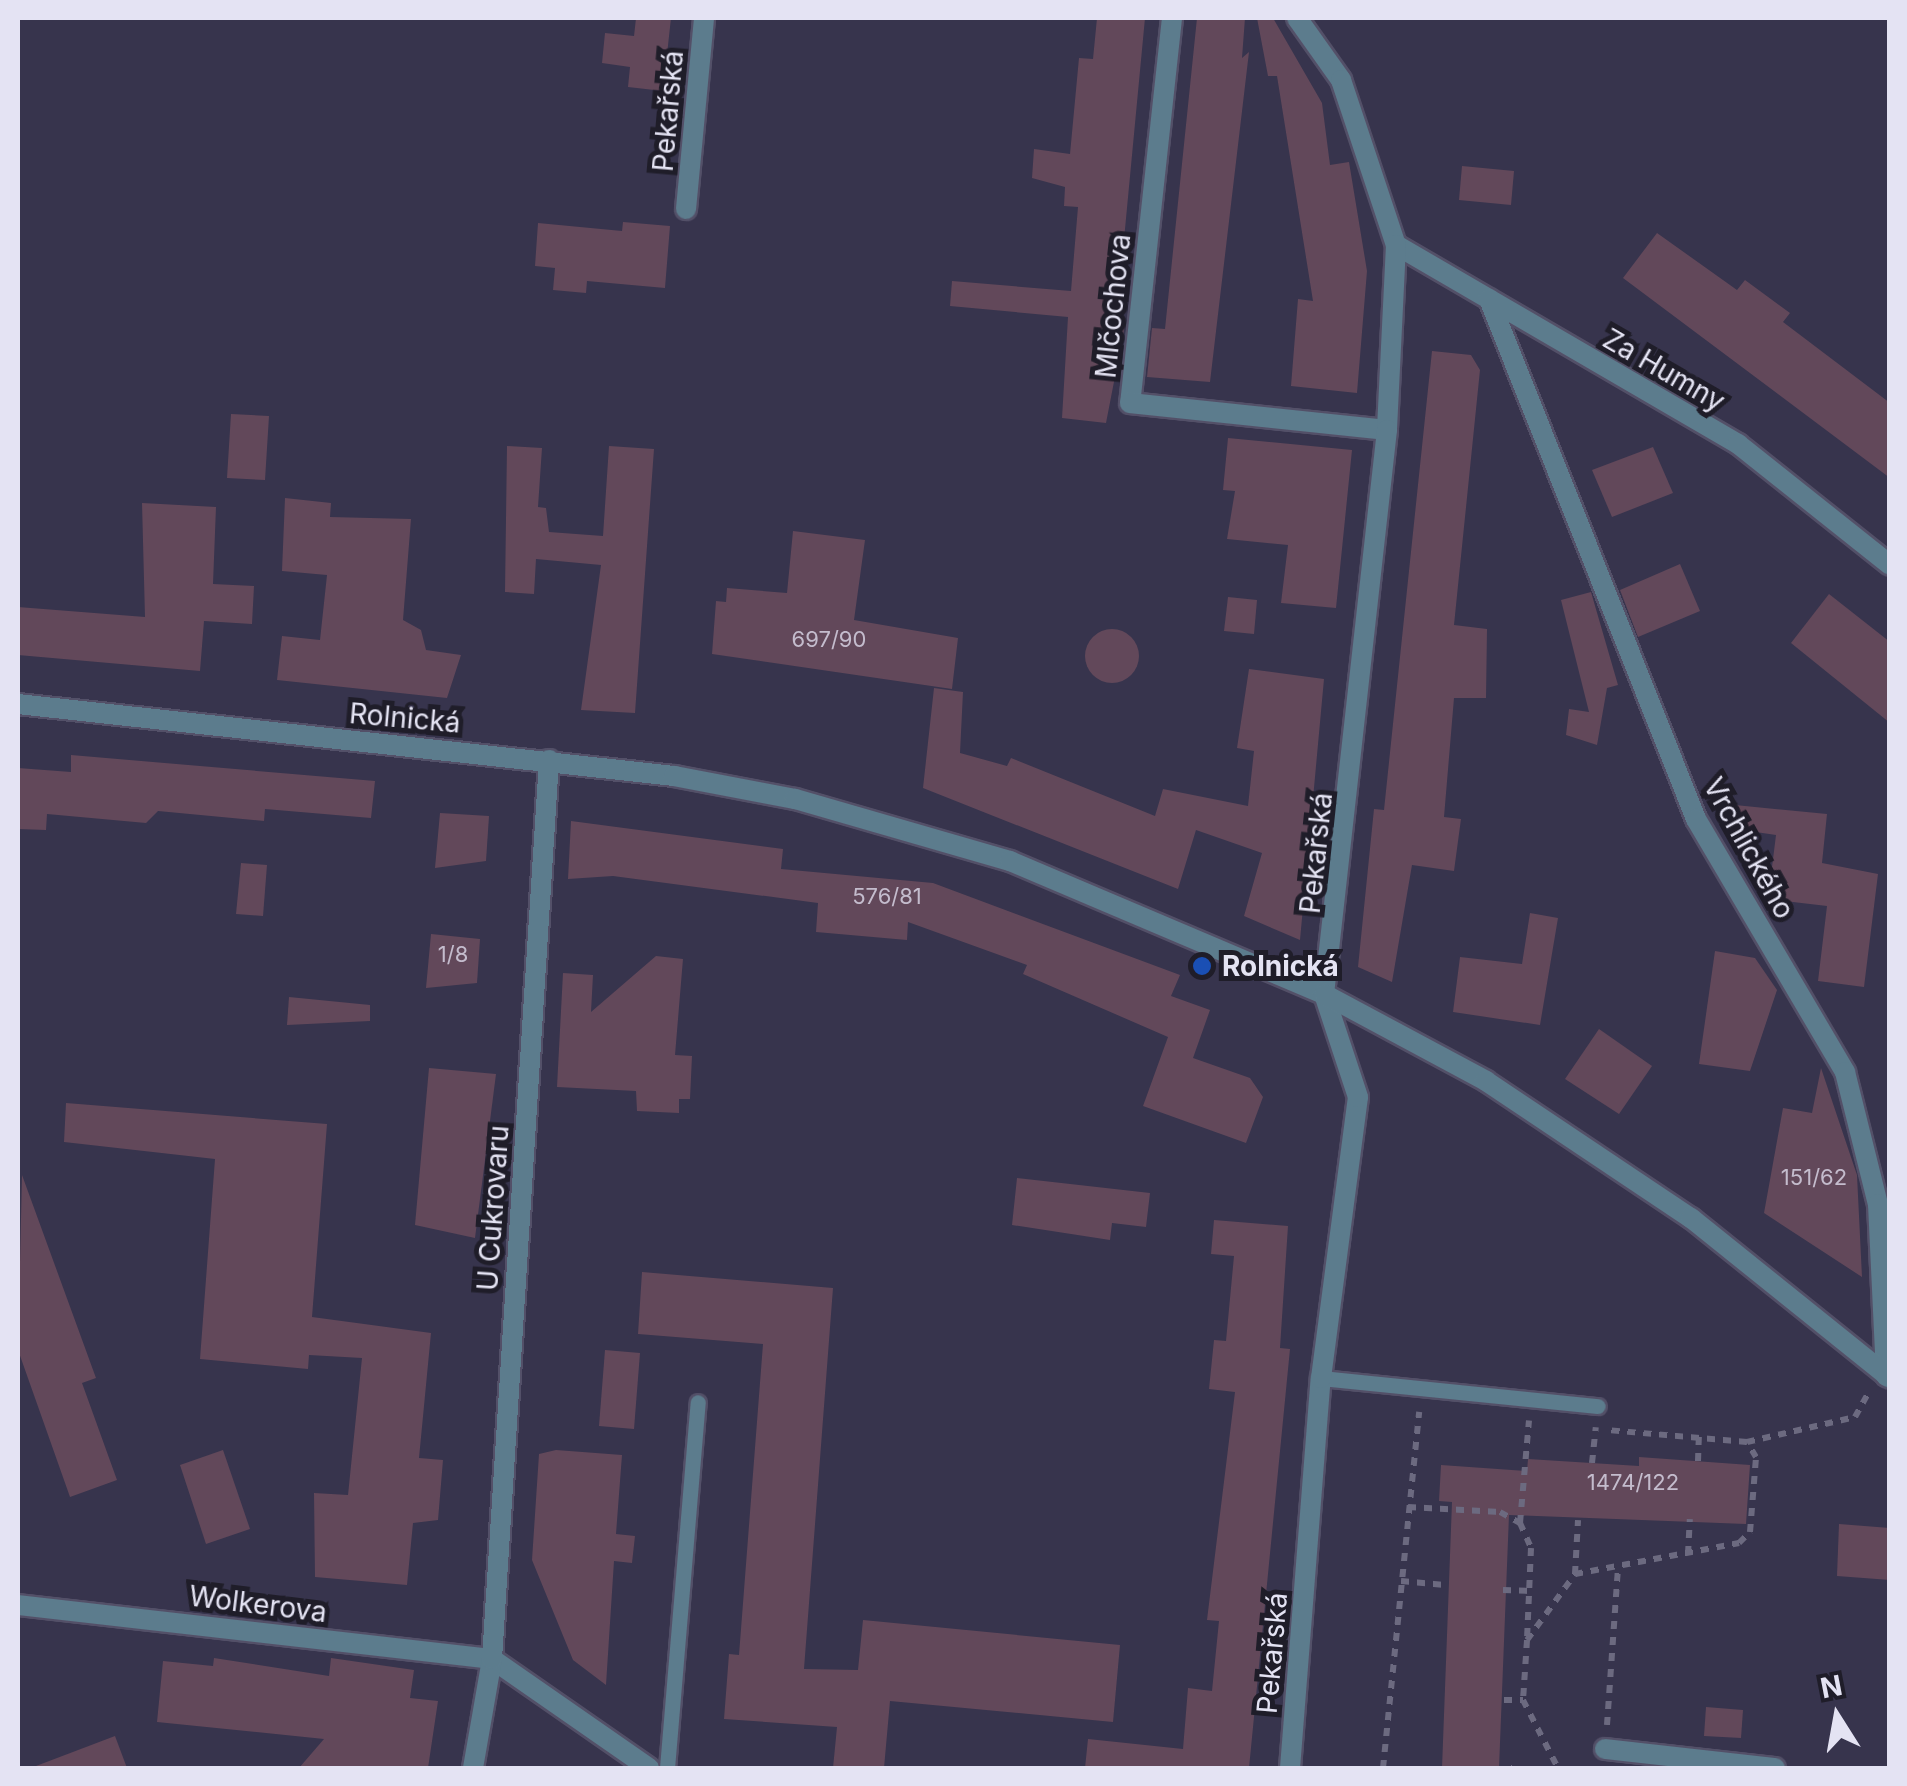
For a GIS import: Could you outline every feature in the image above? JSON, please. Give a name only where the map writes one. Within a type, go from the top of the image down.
[{"type":"street","name":"Pekařská","points":[[686,209],[704,18]]},
{"type":"street","name":"Mlčochova","points":[[1172,18],[1130,402],[1387,430]]},
{"type":"street","name":"Pekařská","points":[[1290,1768],[1322,1378],[1358,1097],[1324,994],[1387,430],[1396,245],[1342,80],[1297,18]]},
{"type":"street","name":"Za Humny","points":[[1396,245],[1738,444],[1890,565]]},
{"type":"street","name":"Vrchlického","points":[[1489,299],[1696,820],[1845,1072],[1878,1204],[1886,1375]]},
{"type":"street","name":"Rolnická","points":[[18,704],[550,760],[795,799],[1010,861],[1324,994],[1589,1146],[1886,1375]]},
{"type":"street","name":"U Cukrovaru","points":[[473,1768],[492,1659],[550,760]]},
{"type":"street","name":"Wolkerova","points":[[18,1604],[492,1659]]},
{"type":"street","points":[[492,1659],[650,1768]]},
{"type":"street","points":[[1605,1749],[1776,1768]]},
{"type":"lane","points":[[1322,1378],[1598,1406]]},
{"type":"lane","points":[[667,1768],[698,1402]]},
{"type":"path","points":[[1596,1430],[1748,1442],[1855,1417],[1886,1375]]},
{"type":"path","points":[[1384,1768],[1422,1389]]},
{"type":"path","points":[[1531,1398],[1520,1523],[1531,1548],[1523,1700],[1558,1768]]},
{"type":"path","points":[[1592,1463],[1598,1406]]},
{"type":"path","points":[[1698,1461],[1699,1436]]},
{"type":"path","points":[[1575,1574],[1688,1554],[1750,1532],[1756,1456],[1748,1442]]},
{"type":"path","points":[[1408,1507],[1500,1512],[1520,1523]]},
{"type":"path","points":[[1688,1554],[1690,1519]]},
{"type":"path","points":[[1527,1640],[1575,1574],[1578,1520]]},
{"type":"path","points":[[1605,1749],[1618,1567]]},
{"type":"path","points":[[1400,1581],[1445,1584]]},
{"type":"path","points":[[1503,1590],[1530,1591]]},
{"type":"path","points":[[1504,1700],[1523,1700]]},
{"type":"building","points":[[636,18],[671,18],[663,91],[628,87],[630,67],[602,63],[605,33],[634,36]]},
{"type":"building","points":[[1097,18],[1145,18],[1116,324],[1125,325],[1106,423],[1062,418],[1068,317],[950,306],[952,281],[1071,291],[1078,207],[1064,206],[1065,187],[1032,178],[1034,149],[1070,154],[1079,58],[1093,59]]},
{"type":"building","points":[[1197,18],[1245,18],[1242,58],[1249,52],[1210,382],[1147,377],[1152,328],[1165,329]]},
{"type":"building","points":[[1257,18],[1273,18],[1322,103],[1330,165],[1349,162],[1367,271],[1357,393],[1291,386],[1298,299],[1313,301],[1277,76],[1268,76]]},
{"type":"building","points":[[1462,166],[1514,171],[1511,205],[1459,200]]},
{"type":"building","points":[[623,222],[670,226],[665,288],[587,281],[586,293],[553,290],[555,268],[535,266],[538,223],[622,231]]},
{"type":"building","points":[[1657,233],[1737,290],[1745,280],[1790,313],[1783,322],[1890,403],[1890,478],[1623,278]]},
{"type":"building","points":[[1432,351],[1471,355],[1480,370],[1454,625],[1487,629],[1486,698],[1454,698],[1444,817],[1461,819],[1454,871],[1412,865],[1392,982],[1358,967],[1374,809],[1384,810]]},
{"type":"building","points":[[231,414],[269,416],[265,480],[227,478]]},
{"type":"building","points":[[1228,438],[1352,450],[1336,608],[1281,603],[1288,545],[1227,539],[1235,491],[1223,490]]},
{"type":"building","points":[[507,446],[542,448],[538,507],[546,508],[549,532],[603,536],[609,446],[654,449],[635,713],[581,710],[601,565],[536,559],[534,594],[505,592]]},
{"type":"building","points":[[1653,447],[1673,493],[1612,517],[1592,470]]},
{"type":"building","points":[[285,498],[331,503],[330,517],[411,519],[403,620],[421,630],[426,650],[461,655],[447,698],[277,680],[282,636],[320,640],[327,575],[282,571]]},
{"type":"building","points":[[142,503],[216,507],[213,584],[254,586],[252,624],[204,621],[200,671],[18,655],[18,607],[145,617]]},
{"type":"building","points":[[793,531],[865,540],[854,620],[958,638],[952,689],[712,654],[716,601],[726,602],[727,588],[787,593]]},
{"type":"building","points":[[1680,564],[1700,611],[1638,637],[1620,590]]},
{"type":"building","points":[[1591,592],[1618,685],[1607,688],[1597,745],[1566,735],[1569,709],[1589,712],[1561,600]]},
{"type":"building","points":[[1829,594],[1890,642],[1890,723],[1791,643]]},
{"type":"building","points":[[1228,597],[1257,600],[1254,634],[1224,631]]},
{"type":"building","points":[[1112,629],[1131,637],[1139,656],[1131,675],[1112,683],[1093,675],[1085,656],[1093,637]]},
{"type":"building","points":[[1249,669],[1324,679],[1300,940],[1244,916],[1262,853],[1196,830],[1178,889],[923,788],[934,688],[963,692],[960,753],[1007,766],[1011,758],[1155,816],[1163,789],[1248,806],[1254,751],[1237,748]]},
{"type":"building","points":[[71,755],[375,781],[371,818],[265,809],[264,821],[158,811],[146,823],[47,814],[46,830],[18,829],[18,768],[71,772]]},
{"type":"building","points":[[1725,804],[1827,814],[1822,863],[1878,874],[1864,987],[1818,981],[1827,906],[1768,899],[1776,835],[1722,827]]},
{"type":"building","points":[[440,813],[489,816],[486,861],[435,868]]},
{"type":"building","points":[[571,821],[783,849],[781,869],[933,883],[1180,975],[1171,996],[1210,1010],[1193,1058],[1250,1078],[1263,1097],[1246,1143],[1143,1106],[1168,1037],[1023,974],[1027,965],[908,922],[907,940],[816,932],[818,903],[613,876],[568,879]]},
{"type":"building","points":[[241,863],[267,865],[263,916],[236,914]]},
{"type":"building","points":[[1530,913],[1558,918],[1540,1025],[1453,1012],[1460,957],[1522,964]]},
{"type":"building","points":[[431,934],[480,939],[477,983],[426,988]]},
{"type":"building","points":[[1715,951],[1755,958],[1777,990],[1750,1071],[1699,1064]]},
{"type":"building","points":[[656,956],[683,959],[675,1055],[692,1056],[690,1099],[679,1099],[679,1113],[637,1111],[636,1091],[557,1087],[563,973],[593,975],[591,1012]]},
{"type":"building","points":[[289,997],[370,1005],[370,1021],[287,1025]]},
{"type":"building","points":[[1599,1029],[1652,1066],[1619,1114],[1565,1079]]},
{"type":"building","points":[[429,1068],[496,1074],[475,1238],[415,1225]]},
{"type":"building","points":[[1821,1068],[1857,1175],[1862,1277],[1764,1213],[1783,1108],[1812,1113]]},
{"type":"building","points":[[66,1103],[327,1124],[312,1317],[431,1333],[419,1458],[443,1460],[438,1520],[413,1523],[407,1585],[315,1577],[314,1493],[348,1495],[362,1358],[309,1355],[308,1369],[200,1359],[215,1159],[64,1142]]},
{"type":"building","points":[[22,1175],[96,1378],[82,1383],[117,1480],[70,1497],[18,1350]]},
{"type":"building","points":[[1017,1178],[1150,1193],[1146,1227],[1112,1223],[1110,1240],[1012,1225]]},
{"type":"building","points":[[1214,1220],[1288,1226],[1280,1348],[1290,1349],[1249,1768],[1085,1768],[1088,1739],[1183,1749],[1188,1688],[1212,1691],[1219,1621],[1207,1620],[1235,1392],[1209,1389],[1214,1340],[1226,1341],[1234,1256],[1211,1254]]},
{"type":"building","points":[[642,1272],[833,1288],[804,1669],[858,1670],[863,1620],[1120,1645],[1113,1722],[890,1701],[884,1768],[833,1768],[837,1727],[724,1719],[729,1654],[739,1655],[763,1344],[638,1334]]},
{"type":"building","points":[[605,1350],[640,1353],[634,1429],[599,1426]]},
{"type":"building","points":[[223,1450],[250,1529],[206,1544],[180,1465]]},
{"type":"building","points":[[556,1450],[622,1455],[616,1534],[635,1536],[632,1563],[614,1561],[606,1685],[573,1660],[532,1560],[539,1454]]},
{"type":"building","points":[[1639,1457],[1750,1465],[1746,1524],[1509,1515],[1499,1768],[1442,1768],[1452,1502],[1439,1501],[1441,1465],[1527,1471],[1528,1459],[1639,1466]]},
{"type":"building","points":[[1839,1524],[1890,1528],[1890,1580],[1837,1576]]},
{"type":"building","points":[[214,1658],[329,1676],[331,1658],[414,1670],[410,1698],[438,1701],[428,1768],[299,1768],[324,1739],[157,1722],[163,1661],[213,1666]]},
{"type":"building","points":[[1706,1707],[1743,1710],[1741,1738],[1704,1736]]},
{"type":"building","points":[[115,1736],[127,1768],[36,1768],[36,1766]]},
{"type":"place","name":"Rolnická","points":[[1202,966]]}]
